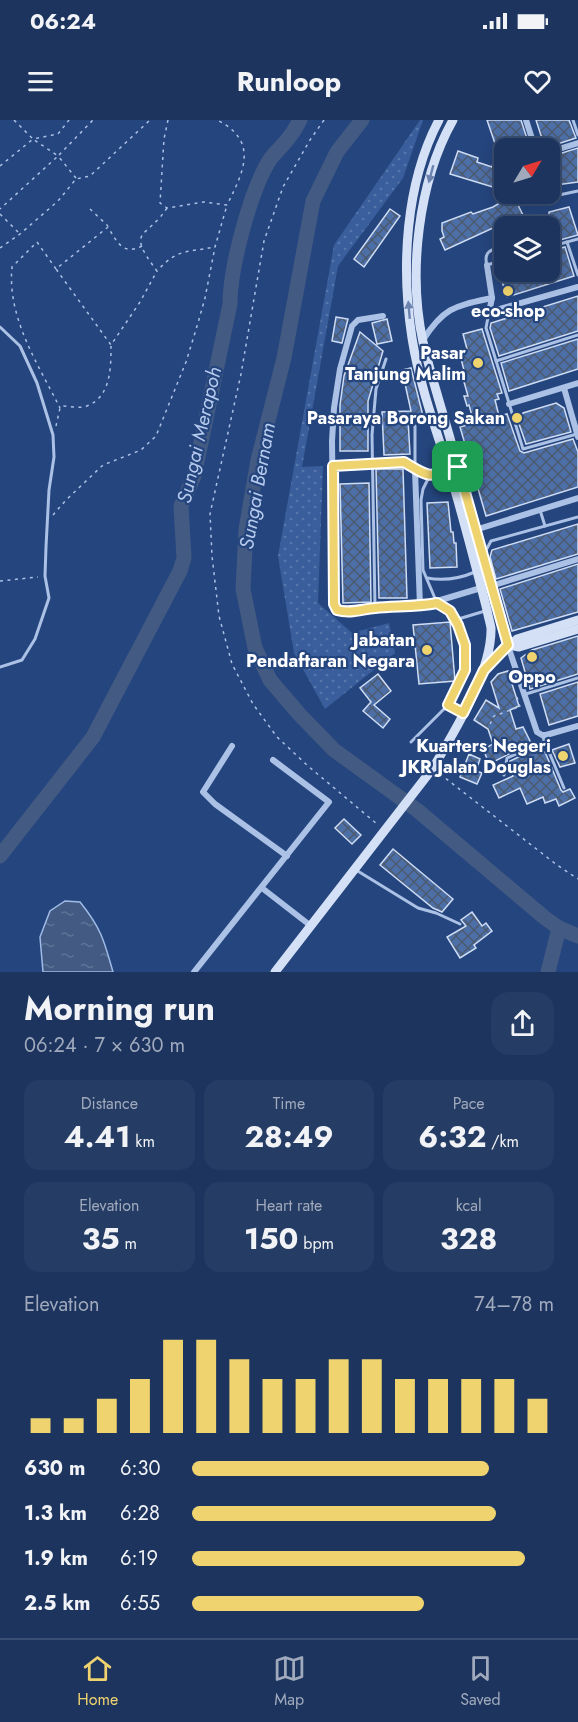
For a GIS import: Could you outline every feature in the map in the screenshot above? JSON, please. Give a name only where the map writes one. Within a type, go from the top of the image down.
[{"type":"main road","points":[[439,120],[425,152],[412,201],[407,285],[409,313],[415,351],[440,444],[453,468],[483,557],[490,628],[484,670]]},
{"type":"main road","points":[[453,120],[434,162],[425,195],[419,232],[417,274],[423,340],[477,572],[486,587],[508,645]]},
{"type":"main road","points":[[275,972],[433,768],[484,670],[517,639],[578,620]]},
{"type":"main road","points":[[490,628],[508,645],[519,647],[578,629]]},
{"type":"street","points":[[526,120],[532,138]]},
{"type":"street","points":[[560,149],[578,143]]},
{"type":"street","points":[[487,265],[492,298],[489,312],[578,287]]},
{"type":"street","points":[[423,340],[441,316],[452,308],[492,298]]},
{"type":"street","points":[[383,316],[358,320],[352,326],[340,369],[334,408],[333,466],[334,604],[337,610],[346,612],[437,603],[578,559]]},
{"type":"street","points":[[509,404],[578,383]]},
{"type":"street","points":[[564,388],[578,435]]},
{"type":"street","points":[[333,466],[404,462],[415,470],[430,475],[453,468]]},
{"type":"street","points":[[415,470],[420,606]]},
{"type":"street","points":[[475,530],[578,498]]},
{"type":"street","points":[[508,645],[534,725],[543,738],[578,727]]},
{"type":"street","points":[[232,746],[203,792],[215,804],[287,856]]},
{"type":"street","points":[[194,972],[329,802],[273,760]]},
{"type":"street","points":[[262,888],[310,926]]},
{"type":"lane","points":[[573,120],[578,135]]},
{"type":"lane","points":[[560,195],[578,191]]},
{"type":"lane","points":[[560,244],[578,239]]},
{"type":"lane","points":[[567,242],[578,274]]},
{"type":"lane","points":[[494,249],[489,250],[485,255],[487,265],[494,263]]},
{"type":"lane","points":[[489,312],[486,328],[523,449],[578,435]]},
{"type":"lane","points":[[0,327],[20,346],[37,383],[54,435],[45,576],[49,598],[35,639],[22,660],[0,667]]},
{"type":"lane","points":[[496,361],[578,335]]},
{"type":"lane","points":[[375,608],[372,426],[376,389],[386,359]]},
{"type":"lane","points":[[415,426],[415,470]]},
{"type":"lane","points":[[411,741],[448,705],[462,679],[465,663],[465,645],[455,620],[450,611],[437,603],[423,570],[421,500],[423,489],[430,475]]},
{"type":"lane","points":[[540,510],[545,526]]},
{"type":"lane","points":[[483,557],[490,541],[578,517]]},
{"type":"lane","points":[[427,578],[436,580],[461,577],[477,572]]},
{"type":"lane","points":[[455,620],[487,610]]},
{"type":"lane","points":[[524,694],[578,678]]},
{"type":"lane","points":[[448,705],[463,713]]},
{"type":"lane","points":[[504,775],[507,758],[543,738],[564,788]]},
{"type":"lane","points":[[354,869],[418,908],[460,924]]},
{"type":"path","points":[[14,120],[33,138],[58,156],[76,179]]},
{"type":"path","points":[[0,166],[33,138],[58,134],[69,120]]},
{"type":"path","points":[[0,209],[58,156],[93,120]]},
{"type":"path","points":[[0,248],[58,201],[76,179],[90,176],[150,120]]},
{"type":"path","points":[[168,120],[164,139],[160,203],[167,208],[204,202],[227,205]]},
{"type":"path","points":[[48,521],[66,500],[103,465],[141,450],[156,436],[186,362],[205,298],[214,247],[227,205],[238,183],[246,158],[236,132],[217,120]]},
{"type":"path","points":[[324,120],[284,187],[264,241],[242,374],[210,514],[212,556],[221,626],[232,664],[253,704],[277,737],[308,766],[387,828]]},
{"type":"path","points":[[157,271],[144,253],[140,238],[142,232],[160,218],[167,208]]},
{"type":"path","points":[[90,209],[125,249],[134,250],[142,246]]},
{"type":"path","points":[[0,214],[20,234]]},
{"type":"path","points":[[56,269],[108,227]]},
{"type":"path","points":[[54,435],[60,408],[20,327],[13,305],[12,267],[37,242],[111,345]]},
{"type":"path","points":[[60,408],[63,406],[86,407],[103,395],[108,380],[111,345],[140,302],[157,271],[169,257],[214,247]]},
{"type":"path","points":[[0,581],[45,576]]},
{"type":"path","points":[[490,724],[494,716],[527,705]]},
{"type":"path","points":[[433,768],[557,866],[578,879]]},
{"type":"shaded area","points":[[420,120],[423,120],[403,178],[338,266],[302,467],[323,466],[318,603],[352,633],[389,623],[395,653],[325,709],[294,653],[278,556],[334,245]]},
{"type":"water","points":[[65,901],[80,902],[93,919],[104,943],[113,972],[43,972],[40,937],[50,911]]},
{"type":"building","points":[[487,120],[521,120],[527,138],[494,138],[494,141]]},
{"type":"building","points":[[536,120],[569,120],[576,138],[560,143],[560,138],[542,138]]},
{"type":"building","points":[[578,148],[578,182],[560,184],[560,154]]},
{"type":"building","points":[[458,151],[478,158],[477,162],[492,167],[494,163],[493,187],[450,174]]},
{"type":"building","points":[[498,204],[518,204],[524,216],[494,216],[494,228],[445,250],[440,239],[444,237],[442,223],[471,212],[473,214]]},
{"type":"building","points":[[569,207],[578,235],[560,240],[560,216],[549,216],[549,212]]},
{"type":"building","points":[[390,209],[400,216],[364,267],[354,259]]},
{"type":"building","points":[[565,247],[574,276],[560,280],[560,248]]},
{"type":"building","points":[[502,282],[555,282],[507,297]]},
{"type":"building","points":[[578,296],[578,331],[499,356],[490,328],[491,323]]},
{"type":"building","points":[[336,317],[348,319],[342,343],[332,341]]},
{"type":"building","points":[[387,319],[392,341],[377,344],[372,323]]},
{"type":"building","points":[[482,329],[502,393],[497,394],[499,399],[495,400],[499,416],[507,414],[520,451],[524,453],[573,439],[578,452],[578,487],[486,516],[460,427],[474,423],[464,396],[468,396],[459,351],[467,349],[463,334]]},
{"type":"building","points":[[360,332],[383,351],[368,401],[368,451],[340,451],[340,405],[344,376]]},
{"type":"building","points":[[578,339],[578,369],[509,391],[501,363]]},
{"type":"building","points":[[411,368],[423,416],[408,419],[410,454],[384,455],[382,412],[411,411],[402,370]]},
{"type":"building","points":[[556,403],[564,408],[571,432],[526,444],[518,421],[523,413]]},
{"type":"building","points":[[376,469],[403,469],[407,598],[379,598]]},
{"type":"building","points":[[369,483],[371,602],[343,603],[340,484]]},
{"type":"building","points":[[448,502],[451,532],[453,532],[454,543],[456,543],[457,567],[430,568],[427,503]]},
{"type":"building","points":[[578,524],[578,554],[496,579],[490,557],[492,550]]},
{"type":"building","points":[[578,564],[578,612],[512,631],[500,589]]},
{"type":"building","points":[[450,622],[455,681],[419,684],[413,625]]},
{"type":"building","points":[[578,636],[578,674],[530,689],[521,658],[532,650]]},
{"type":"building","points":[[508,671],[519,706],[510,710],[516,729],[523,727],[531,743],[489,764],[484,751],[493,744],[488,729],[474,720],[486,700],[499,708],[491,682],[498,674]]},
{"type":"building","points":[[378,674],[391,691],[374,705],[390,719],[383,728],[363,711],[371,702],[360,688]]},
{"type":"building","points":[[578,682],[578,716],[549,725],[540,694]]},
{"type":"building","name":"Kuarters Negeri JKR Jalan Douglas","points":[[569,744],[575,763],[560,767],[552,750]]},
{"type":"building","points":[[540,747],[542,752],[545,752],[561,790],[563,792],[570,789],[575,798],[559,806],[556,799],[545,803],[543,797],[527,804],[520,788],[499,798],[493,785],[513,776],[509,766],[510,761]]},
{"type":"building","points":[[469,754],[480,759],[476,771],[482,773],[477,784],[460,777]]},
{"type":"building","points":[[344,819],[361,835],[352,844],[335,828]]},
{"type":"building","points":[[393,849],[453,899],[442,912],[433,908],[380,865]]},
{"type":"building","points":[[472,912],[482,926],[486,923],[492,931],[474,945],[476,948],[460,958],[447,937],[466,926],[461,920]]},
{"type":"waterway","name":"Sungai Merapoh","points":[[0,856],[93,737],[180,571],[184,558],[181,506],[194,476],[230,304],[233,271],[242,231],[255,191],[269,161],[288,139],[300,120]]},
{"type":"waterway","name":"Sungai Bernam","points":[[362,120],[337,152],[313,201],[284,358],[258,460],[246,529],[243,589],[255,648],[270,680],[334,750],[417,810],[545,918],[559,928],[578,936]]},
{"type":"waterway","points":[[548,972],[559,928]]},
{"type":"place","name":"eco-shop","points":[[508,291]]},
{"type":"place","name":"Pasar Tanjung Malim","points":[[478,363]]},
{"type":"place","name":"Pasaraya Borong Sakan","points":[[517,418]]},
{"type":"place","name":"Jabatan Pendaftaran Negara","points":[[427,650]]},
{"type":"place","name":"Oppo","points":[[532,657]]},
{"type":"place","name":"Kuarters Negeri JKR Jalan Douglas","points":[[563,756]]},
{"type":"route","points":[[404,462],[419,472],[430,475],[458,467],[508,645],[484,670],[463,713],[448,705],[462,679],[466,655],[462,634],[450,611],[437,603],[417,607],[375,608],[346,612],[337,610],[334,604],[333,466],[404,462]]}]
